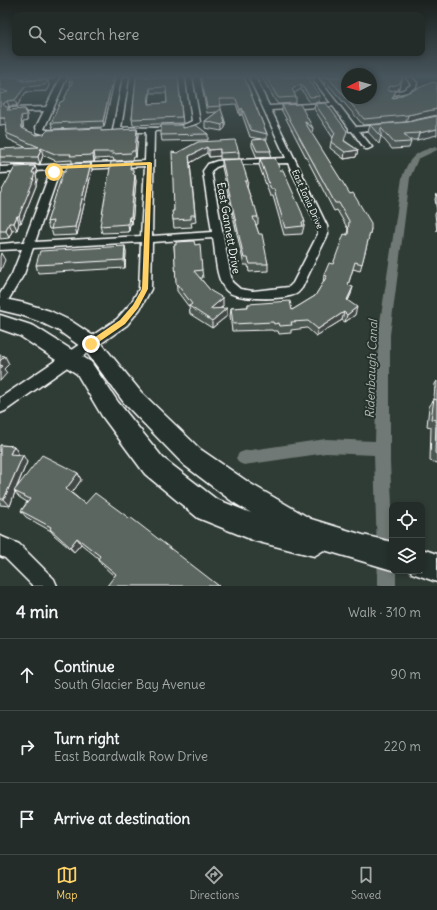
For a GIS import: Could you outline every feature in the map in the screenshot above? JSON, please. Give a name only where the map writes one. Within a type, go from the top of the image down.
[{"type":"street","points":[[51,104],[40,128],[42,132],[73,132]]},
{"type":"street","points":[[120,104],[114,130],[192,126],[196,122],[193,104]]},
{"type":"street","name":"East Ionia Drive","points":[[238,292],[253,294],[292,290],[298,285],[323,234],[322,226],[264,104]]},
{"type":"street","points":[[266,108],[334,105],[368,147]]},
{"type":"street","points":[[9,110],[49,109]]},
{"type":"street","points":[[352,129],[396,127]]},
{"type":"street","points":[[0,406],[122,322],[136,306],[145,289],[150,129]]},
{"type":"street","name":"East Gannett Drive","points":[[238,292],[230,288],[226,282],[207,171],[212,165],[222,163],[291,160]]},
{"type":"street","points":[[0,170],[150,163]]},
{"type":"street","points":[[56,168],[18,274],[0,304],[24,309],[44,316],[65,326],[91,344],[133,398],[192,457],[242,493],[306,532],[389,555]]},
{"type":"street","points":[[0,247],[218,235]]},
{"type":"street","points":[[0,322],[27,331],[84,368],[110,409],[154,466],[207,509],[255,528],[306,541],[363,549]]},
{"type":"street","points":[[0,546],[12,551],[47,586]]},
{"type":"street","points":[[425,565],[437,568]]},
{"type":"building","points":[[0,104],[9,107],[7,110],[25,109],[26,115],[21,116],[22,128],[37,135],[44,134],[48,130],[101,128],[101,131],[137,129],[135,151],[132,151],[131,153],[112,154],[113,152],[94,152],[93,155],[70,156],[71,154],[55,154],[41,148],[38,157],[0,157],[0,149],[39,147],[6,133],[5,118],[0,118]]},
{"type":"building","points":[[59,104],[107,104],[103,121],[51,123]]},
{"type":"building","points":[[133,104],[181,104],[182,117],[132,119]]},
{"type":"building","points":[[206,104],[221,104],[221,106],[207,107]]},
{"type":"building","points":[[238,104],[255,104],[267,134],[251,130],[242,108],[240,110]]},
{"type":"building","points":[[300,104],[313,128],[304,121],[350,194],[353,193],[371,223],[371,229],[362,264],[355,262],[348,285],[353,287],[347,300],[357,307],[347,315],[344,312],[318,329],[308,321],[291,322],[292,325],[280,326],[279,323],[274,324],[273,322],[233,324],[231,308],[248,307],[248,304],[290,301],[292,310],[315,296],[327,276],[324,275],[329,263],[333,264],[344,234],[348,235],[349,221],[339,203],[335,203],[282,105]]},
{"type":"building","points":[[315,104],[327,104],[347,131],[344,141],[358,150],[345,152],[331,142],[335,133]]},
{"type":"building","points":[[351,104],[437,104],[437,109],[408,115],[364,119]]},
{"type":"building","points":[[221,109],[225,122],[222,125],[205,121]]},
{"type":"building","points":[[437,116],[437,129],[419,133],[404,134],[411,142],[394,143],[381,128],[381,137],[370,125],[408,122]]},
{"type":"building","points":[[161,125],[183,125],[183,128],[196,125],[208,134],[161,135]]},
{"type":"building","points":[[266,139],[271,151],[257,151],[252,140]]},
{"type":"building","points":[[235,140],[239,152],[220,153],[220,149],[209,150],[207,147],[189,156],[195,215],[191,215],[191,219],[173,220],[172,152],[177,153],[198,142]]},
{"type":"building","points":[[275,158],[280,170],[283,170],[302,213],[305,222],[302,222],[303,226],[285,228],[274,189],[271,189],[260,159]]},
{"type":"building","points":[[241,159],[248,181],[245,181],[258,217],[253,217],[259,234],[262,234],[268,264],[250,264],[248,258],[244,258],[222,160]]},
{"type":"building","points":[[131,161],[130,169],[133,169],[133,174],[135,174],[131,217],[129,217],[128,224],[100,226],[111,162]]},
{"type":"building","points":[[91,163],[75,227],[51,229],[53,221],[47,222],[63,172],[65,172],[68,164]]},
{"type":"building","points":[[35,166],[32,173],[35,173],[34,179],[19,216],[17,216],[14,223],[9,223],[6,231],[0,231],[1,192],[15,167]]},
{"type":"building","points":[[194,241],[195,245],[200,244],[202,270],[194,271],[211,291],[223,298],[210,309],[227,308],[212,321],[189,306],[192,304],[176,283],[174,245],[176,245],[176,242]]},
{"type":"building","points":[[125,246],[124,260],[36,265],[40,251]]},
{"type":"building","points":[[0,355],[5,356],[0,361]]},
{"type":"building","points":[[434,399],[437,400],[437,454],[435,453],[436,420],[431,419]]},
{"type":"building","points":[[0,445],[14,446],[10,454],[23,455],[4,499],[0,499]]},
{"type":"building","points":[[42,455],[78,473],[66,489],[85,504],[95,493],[129,518],[130,517],[219,586],[107,586],[116,574],[98,559],[100,556],[77,538],[70,547],[50,529],[51,527],[21,511],[30,499],[14,491]]},
{"type":"waterway","name":"Ridenbaugh Canal","points":[[387,586],[382,462],[384,335],[406,178],[416,157],[437,148]]},
{"type":"waterway","points":[[244,458],[326,446],[382,448]]},
{"type":"route","points":[[54,172],[56,168],[150,163],[145,289],[136,306],[122,322],[91,344]]}]
